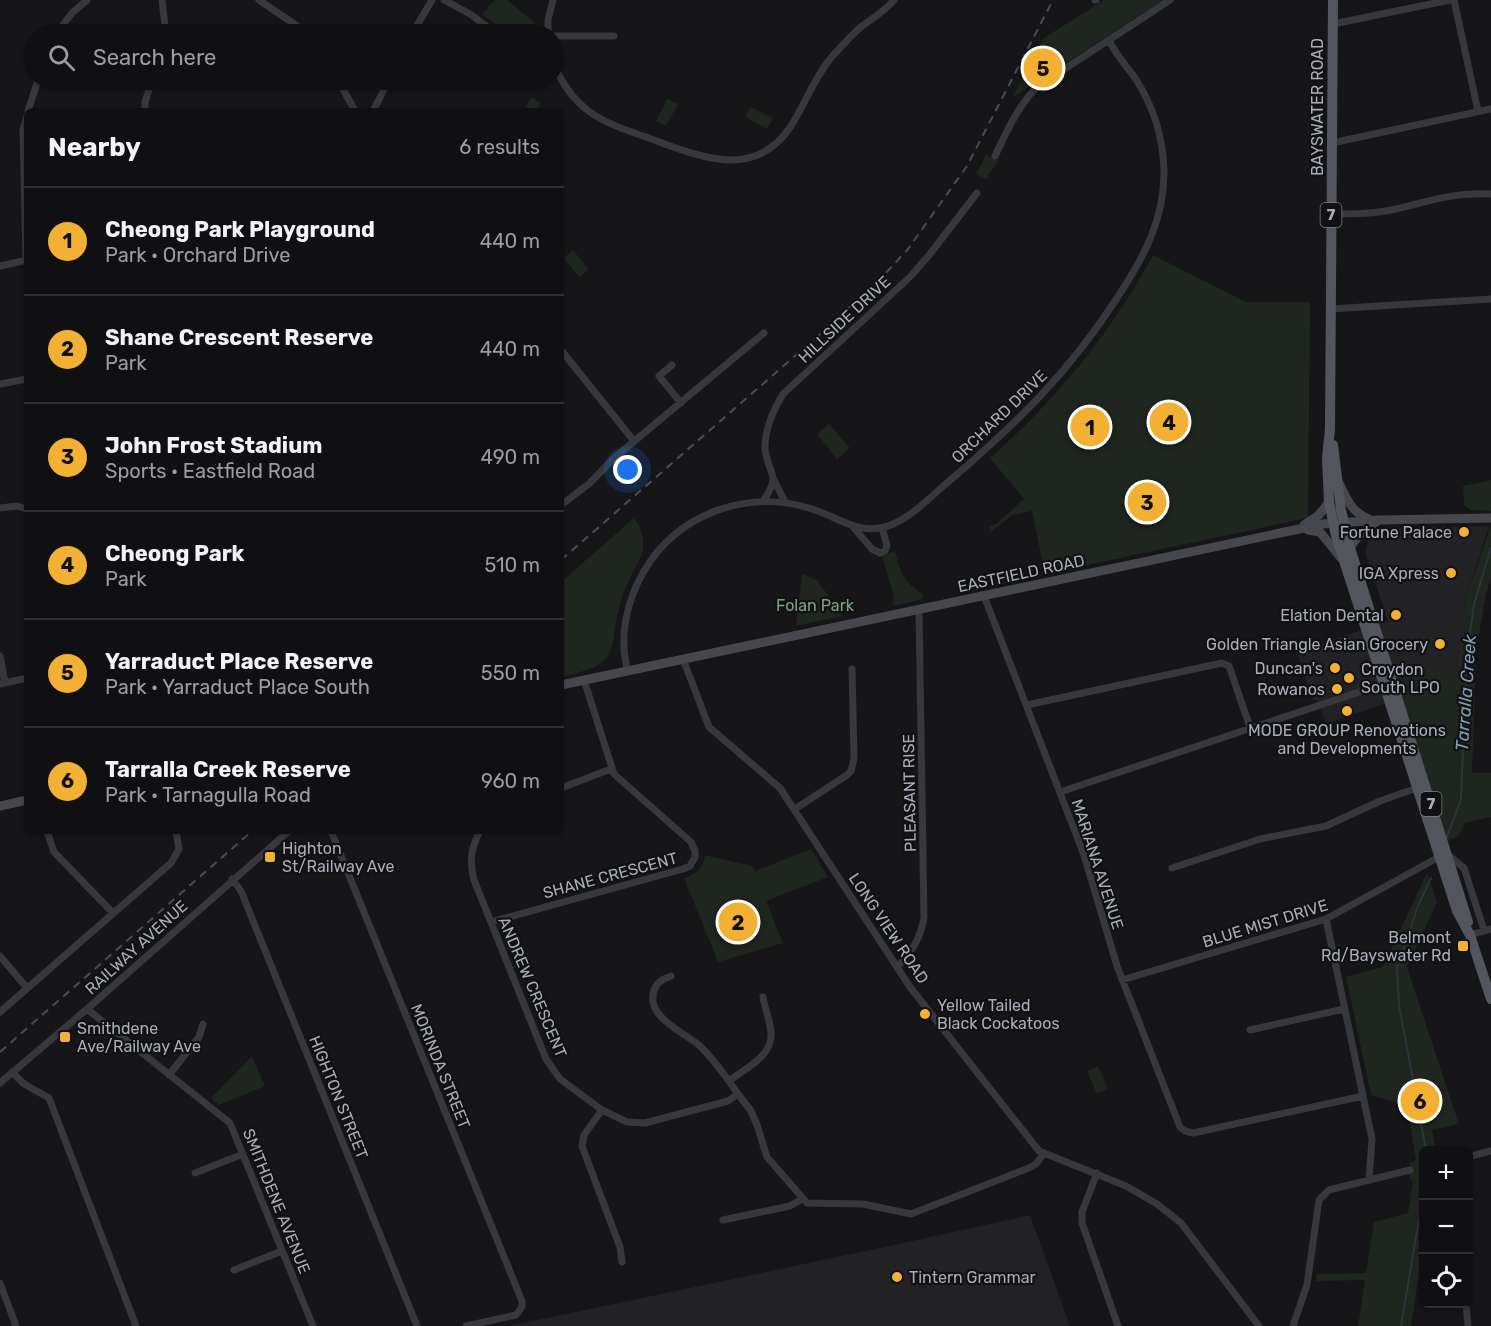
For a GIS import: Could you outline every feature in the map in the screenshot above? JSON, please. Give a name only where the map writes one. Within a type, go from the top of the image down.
[{"type":"main road","name":"BAYSWATER ROAD","points":[[1333,0],[1329,502],[1350,548],[1443,855],[1457,910],[1470,934],[1491,999]]},
{"type":"main road","name":"BAYSWATER ROAD","points":[[1330,429],[1338,480],[1338,522],[1343,560],[1418,788],[1443,855]]},
{"type":"main road","points":[[1338,480],[1352,510],[1359,515],[1376,520]]},
{"type":"main road","points":[[1297,529],[1319,515],[1329,502]]},
{"type":"main road","name":"EASTFIELD ROAD","points":[[564,684],[1297,529],[1338,522],[1491,518]]},
{"type":"main road","points":[[1350,548],[1358,536],[1376,520]]},
{"type":"main road","points":[[1297,529],[1320,532],[1343,560]]},
{"type":"main road","points":[[1383,684],[1389,674]]},
{"type":"main road","points":[[0,806],[24,801]]},
{"type":"street","points":[[64,24],[87,0]]},
{"type":"street","points":[[162,0],[165,24]]},
{"type":"street","points":[[259,0],[294,24]]},
{"type":"street","points":[[418,24],[432,0]]},
{"type":"street","points":[[444,0],[484,24]]},
{"type":"street","points":[[548,24],[553,0]]},
{"type":"street","points":[[564,85],[592,115],[608,124],[716,160],[731,161],[756,157],[778,141],[791,126],[829,60],[860,28],[894,0]]},
{"type":"street","points":[[995,156],[1026,98],[1038,87],[1170,0]]},
{"type":"street","points":[[1333,24],[1452,0],[1478,111]]},
{"type":"street","points":[[564,36],[614,36]]},
{"type":"street","name":"ORCHARD DRIVE","points":[[882,528],[899,522],[916,508],[1008,429],[1044,394],[1097,329],[1128,282],[1150,240],[1158,222],[1161,206],[1164,168],[1161,141],[1148,102],[1109,40]]},
{"type":"street","points":[[29,108],[35,90]]},
{"type":"street","points":[[145,108],[149,90]]},
{"type":"street","points":[[343,90],[353,108]]},
{"type":"street","points":[[375,108],[384,90]]},
{"type":"street","points":[[1332,143],[1491,109]]},
{"type":"street","points":[[24,126],[24,163]]},
{"type":"street","name":"HILLSIDE DRIVE","points":[[785,502],[767,462],[765,441],[773,413],[783,394],[910,277],[977,193]]},
{"type":"street","points":[[1331,214],[1365,214],[1393,210],[1451,195],[1491,194]]},
{"type":"street","points":[[0,266],[24,262]]},
{"type":"street","points":[[1330,309],[1491,299]]},
{"type":"street","points":[[564,503],[764,333]]},
{"type":"street","points":[[564,354],[634,441]]},
{"type":"street","points":[[672,365],[659,376],[681,403]]},
{"type":"street","points":[[0,384],[24,379]]},
{"type":"street","points":[[764,501],[774,478]]},
{"type":"street","points":[[628,670],[624,649],[627,616],[640,578],[654,555],[674,535],[696,520],[729,505],[764,501],[785,502],[815,509],[854,528],[871,530],[882,528],[887,547],[885,551],[880,553],[872,549],[854,528]]},
{"type":"street","points":[[0,508],[17,506],[24,508]]},
{"type":"street","name":"MARIANA AVENUE","points":[[984,596],[1084,855],[1122,980],[1182,1129],[1193,1132],[1363,1096]]},
{"type":"street","name":"PLEASANT RISE","points":[[897,967],[918,941],[924,918],[918,610]]},
{"type":"street","points":[[0,656],[3,683],[24,679]]},
{"type":"street","name":"LONG VIEW ROAD","points":[[683,659],[709,727],[780,788],[897,967],[1038,1151],[1126,1186],[1157,1204],[1181,1223],[1259,1326]]},
{"type":"street","points":[[1027,705],[1222,663],[1229,666],[1251,730]]},
{"type":"street","points":[[795,809],[841,780],[851,771],[854,758],[852,669]]},
{"type":"street","name":"SHANE CRESCENT","points":[[491,922],[683,869],[693,863],[695,850],[691,842],[611,769],[584,680]]},
{"type":"street","points":[[1060,792],[1383,684]]},
{"type":"street","points":[[564,787],[611,769]]},
{"type":"street","points":[[1172,868],[1260,839],[1326,826],[1380,801],[1418,788]]},
{"type":"street","points":[[48,834],[54,852],[113,913]]},
{"type":"street","points":[[0,1012],[175,857],[179,849],[176,834]]},
{"type":"street","name":"RAILWAY AVENUE","points":[[0,1083],[87,1010],[285,834]]},
{"type":"street","name":"MORINDA STREET","points":[[333,834],[522,1301],[521,1311],[513,1316],[466,1326]]},
{"type":"street","name":"ANDREW CRESCENT","points":[[479,834],[472,852],[471,870],[550,1066],[560,1079],[619,1120],[645,1123],[728,1101],[738,1094]]},
{"type":"street","points":[[1443,855],[1456,859],[1464,868],[1488,930],[1470,934]]},
{"type":"street","name":"BLUE MIST DRIVE","points":[[1122,980],[1326,920],[1443,855]]},
{"type":"street","name":"HIGHTON STREET","points":[[232,879],[241,891],[417,1326]]},
{"type":"street","points":[[1326,920],[1372,1139],[1369,1180]]},
{"type":"street","points":[[0,956],[27,988]]},
{"type":"street","points":[[671,976],[661,980],[653,994],[658,1014],[702,1048],[729,1081],[751,1111],[758,1125],[767,1157],[802,1198],[810,1204],[863,1204],[911,1214],[1029,1168],[1036,1164],[1044,1154]]},
{"type":"street","points":[[729,1081],[764,1055],[771,1042],[763,998]]},
{"type":"street","points":[[1250,1030],[1344,1009]]},
{"type":"street","name":"SMITHDENE AVENUE","points":[[87,1010],[230,1123],[313,1326]]},
{"type":"street","points":[[169,1075],[199,1037],[203,1024]]},
{"type":"street","points":[[12,1072],[24,1084],[45,1094],[52,1104],[136,1326]]},
{"type":"street","points":[[602,1110],[584,1135],[582,1146],[620,1247],[622,1262]]},
{"type":"street","points":[[1473,1156],[1491,1151]]},
{"type":"street","points":[[195,1173],[243,1154]]},
{"type":"street","points":[[1293,1326],[1307,1285],[1319,1200],[1329,1190],[1410,1170]]},
{"type":"street","points":[[1097,1173],[1082,1212],[1082,1223],[1118,1326]]},
{"type":"street","points":[[723,1220],[790,1206],[802,1198]]},
{"type":"street","points":[[234,1270],[282,1251]]},
{"type":"street","points":[[0,1283],[16,1326]]},
{"type":"street","points":[[1466,1308],[1468,1326]]},
{"type":"shaded area","points":[[1489,526],[1465,601],[1456,672],[1420,668],[1403,674],[1410,695],[1326,724],[1318,700],[1313,701],[1297,652],[1388,621],[1365,552],[1369,537],[1381,528]]},
{"type":"shaded area","name":"Tintern Grammar","points":[[1030,1215],[1070,1326],[509,1326],[899,1244]]},
{"type":"green space","points":[[495,0],[507,0],[536,24],[495,24],[482,14]]},
{"type":"green space","points":[[1104,0],[1163,0],[1012,98],[1044,38]]},
{"type":"green space","points":[[531,97],[541,103],[538,108],[526,108]]},
{"type":"green space","points":[[667,99],[678,104],[666,126],[656,121]]},
{"type":"green space","points":[[750,107],[773,118],[767,129],[745,117]]},
{"type":"green space","points":[[986,155],[998,161],[986,179],[976,174]]},
{"type":"green space","points":[[573,250],[589,270],[579,277],[564,258]]},
{"type":"green space","points":[[1153,255],[1246,302],[1310,302],[1308,518],[1045,574],[1032,511],[1012,515],[991,532],[989,526],[996,524],[1024,499],[990,458],[1015,436],[1081,364],[1137,284]]},
{"type":"green space","points":[[829,424],[850,448],[837,459],[817,434]]},
{"type":"green space","points":[[1491,480],[1491,511],[1471,510],[1464,505],[1463,486]]},
{"type":"green space","points":[[634,518],[642,535],[642,554],[621,600],[610,653],[595,667],[564,676],[564,579]]},
{"type":"green space","points":[[1491,525],[1491,578],[1476,652],[1472,773],[1491,773],[1491,817],[1464,823],[1459,836],[1447,841],[1401,698],[1410,695],[1403,674],[1420,668],[1456,672],[1465,601]]},
{"type":"green space","points":[[895,551],[904,577],[924,595],[920,600],[894,606],[892,604],[894,597],[882,556]]},
{"type":"green space","name":"Folan Park","points":[[802,574],[817,580],[843,616],[796,626]]},
{"type":"green space","points":[[811,849],[828,877],[766,901],[783,943],[718,962],[684,878],[698,870],[703,864],[705,855],[752,866],[755,871]]},
{"type":"green space","points":[[1427,873],[1437,902],[1407,967],[1459,1124],[1432,1130],[1435,1146],[1419,1146],[1419,1275],[1411,1326],[1358,1326],[1365,1280],[1316,1281],[1317,1274],[1366,1273],[1374,1222],[1408,1213],[1413,1182],[1410,1179],[1410,1163],[1416,1161],[1407,1106],[1371,1095],[1346,977],[1383,967]]},
{"type":"green space","points":[[252,1056],[265,1086],[219,1105],[211,1098]]},
{"type":"green space","points":[[1098,1066],[1108,1089],[1097,1094],[1087,1071]]},
{"type":"waterway","name":"Tarralla Creek","points":[[1446,839],[1461,800],[1467,653],[1474,604],[1491,548]]},
{"type":"waterway","name":"Tarralla Creek","points":[[1425,1146],[1399,1005],[1397,968],[1418,906],[1431,878]]},
{"type":"waterway","name":"Tarralla Creek","points":[[1401,1326],[1422,1200]]},
{"type":"railway","points":[[564,557],[819,335],[884,275],[908,249],[967,166],[1053,0]]},
{"type":"railway","points":[[0,1052],[249,834]]},
{"type":"place","name":"Yarraduct Place Reserve","points":[[1043,68]]},
{"type":"place","name":"Cheong Park","points":[[1169,422]]},
{"type":"place","name":"Cheong Park Playground","points":[[1090,427]]},
{"type":"place","name":"John Frost Stadium","points":[[1147,502]]},
{"type":"place","name":"Fortune Palace","points":[[1464,532]]},
{"type":"place","name":"IGA Xpress","points":[[1451,573]]},
{"type":"place","name":"Elation Dental","points":[[1396,615]]},
{"type":"place","name":"Golden Triangle Asian Grocery","points":[[1440,644]]},
{"type":"place","name":"Duncan's","points":[[1335,668]]},
{"type":"place","name":"Croydon South LPO","points":[[1349,678]]},
{"type":"place","name":"Rowanos","points":[[1337,689]]},
{"type":"place","name":"MODE GROUP Renovations and Developments","points":[[1347,711]]},
{"type":"place","name":"Highton St/Railway Ave","points":[[270,857]]},
{"type":"place","name":"Shane Crescent Reserve","points":[[738,922]]},
{"type":"place","name":"Belmont Rd/Bayswater Rd","points":[[1463,946]]},
{"type":"place","name":"Yellow Tailed Black Cockatoos","points":[[925,1014]]},
{"type":"place","name":"Smithdene Ave/Railway Ave","points":[[65,1037]]},
{"type":"place","name":"Tarralla Creek Reserve","points":[[1420,1101]]},
{"type":"place","name":"Tintern Grammar","points":[[897,1277]]}]
